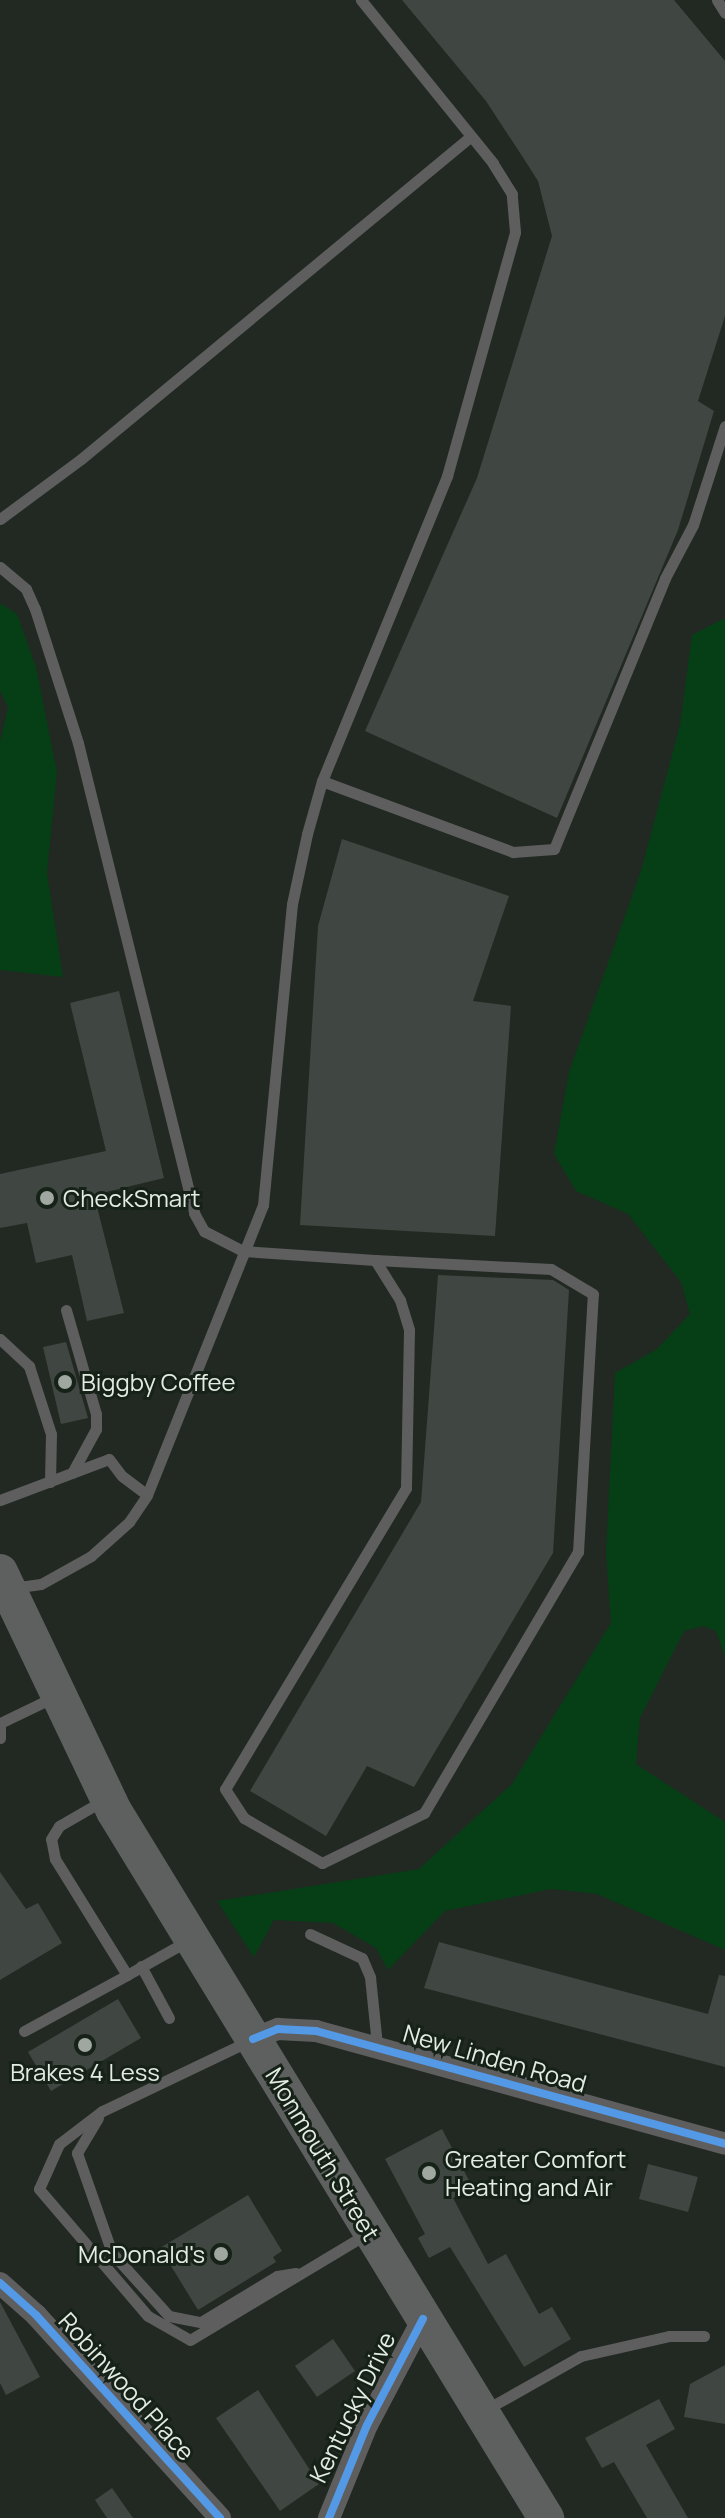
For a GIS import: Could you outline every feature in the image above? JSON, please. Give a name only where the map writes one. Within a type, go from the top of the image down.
[{"type":"main road","name":"Monmouth Street","points":[[3,1583],[108,1797],[546,2518]]},
{"type":"street","name":"New Linden Road","points":[[253,2039],[278,2029],[306,2031],[377,2045],[725,2144]]},
{"type":"street","name":"Robinwood Place","points":[[1,2283],[220,2518]]},
{"type":"street","name":"Kentucky Drive","points":[[329,2518],[367,2425],[423,2319]]},
{"type":"lane","points":[[3,1583],[41,1584],[91,1556],[129,1522],[147,1495],[263,1205],[292,904],[322,781],[447,476],[515,232],[512,194],[361,0]]},
{"type":"lane","points":[[717,0],[725,13]]},
{"type":"lane","points":[[0,519],[81,459],[470,137]]},
{"type":"lane","points":[[322,781],[513,852],[554,849],[660,589],[693,525],[725,426]]},
{"type":"lane","points":[[0,567],[26,589],[42,626],[78,743],[187,1197],[204,1231],[243,1251],[551,1269],[593,1294],[578,1552],[424,1813],[322,1863],[244,1818],[225,1789],[406,1488],[409,1330],[400,1300],[375,1260]]},
{"type":"lane","points":[[66,1310],[96,1414],[96,1429],[72,1473]]},
{"type":"lane","points":[[0,1339],[29,1366],[51,1434],[50,1482]]},
{"type":"lane","points":[[0,1500],[109,1459],[147,1495]]},
{"type":"lane","points":[[0,1738],[0,1723],[59,1695]]},
{"type":"lane","points":[[108,1797],[59,1826],[51,1839],[55,1859],[127,1975]]},
{"type":"lane","points":[[310,1934],[362,1958],[373,1992],[377,2045]]},
{"type":"lane","points":[[24,2031],[192,1938]]},
{"type":"lane","points":[[141,1966],[169,2018]]},
{"type":"lane","points":[[253,2039],[102,2111],[59,2144],[39,2189],[148,2316],[190,2340],[370,2232]]},
{"type":"lane","points":[[102,2111],[77,2153],[112,2253],[169,2316],[201,2322],[277,2276],[303,2272]]},
{"type":"lane","points":[[481,2413],[581,2356],[669,2336],[704,2336]]},
{"type":"green space","points":[[0,603],[17,614],[36,667],[57,772],[47,873],[63,977],[0,970],[0,742],[8,707],[0,691]]},
{"type":"green space","points":[[725,618],[725,1657],[716,1631],[703,1626],[684,1631],[640,1718],[636,1764],[725,1822],[725,1950],[597,1894],[551,1889],[445,1911],[388,1970],[376,1948],[333,1923],[274,1920],[254,1957],[217,1901],[419,1869],[512,1784],[611,1623],[606,1553],[615,1373],[657,1349],[690,1314],[681,1282],[628,1214],[576,1191],[554,1154],[569,1072],[641,871],[680,725],[692,635]]},
{"type":"building","points":[[402,0],[674,0],[725,61],[725,316],[698,401],[714,411],[678,530],[557,818],[365,731],[477,478],[552,236],[538,181],[486,101]]},
{"type":"building","points":[[342,839],[509,896],[473,1001],[511,1006],[495,1236],[300,1225],[318,926]]},
{"type":"building","points":[[119,991],[164,1178],[94,1195],[124,1313],[87,1321],[72,1255],[36,1263],[27,1223],[0,1228],[0,1174],[106,1151],[70,1003]]},
{"type":"building","points":[[438,1275],[553,1280],[569,1290],[553,1553],[414,1787],[367,1766],[326,1836],[250,1791],[421,1502]]},
{"type":"building","name":"Biggby Coffee","points":[[66,1342],[88,1418],[61,1424],[43,1347]]},
{"type":"building","points":[[0,1872],[26,1909],[38,1903],[62,1943],[0,1980]]},
{"type":"building","points":[[439,1942],[708,2014],[719,1975],[725,1976],[725,2067],[424,1988]]},
{"type":"building","name":"Brakes 4 Less","points":[[118,1999],[141,2038],[51,2091],[28,2052]]},
{"type":"building","points":[[442,2129],[473,2188],[453,2198],[488,2264],[506,2254],[539,2314],[552,2307],[571,2339],[524,2367],[450,2247],[429,2258],[418,2238],[425,2234],[385,2159]]},
{"type":"building","points":[[648,2164],[698,2177],[688,2212],[639,2199]]},
{"type":"building","name":"McDonald's","points":[[248,2195],[282,2251],[273,2257],[276,2262],[198,2310],[160,2248]]},
{"type":"building","points":[[0,2302],[40,2377],[6,2395],[0,2383]]},
{"type":"building","points":[[333,2339],[355,2371],[317,2397],[295,2366]]},
{"type":"building","points":[[725,2365],[725,2424],[684,2417],[690,2384]]},
{"type":"building","points":[[258,2390],[319,2484],[280,2511],[216,2418]]},
{"type":"building","points":[[659,2399],[675,2429],[646,2445],[688,2518],[647,2518],[614,2462],[602,2468],[585,2438]]},
{"type":"building","points":[[112,2488],[133,2518],[107,2518],[95,2500]]},
{"type":"cycle path","points":[[253,2039],[278,2029],[316,2031],[725,2144]]},
{"type":"cycle path","points":[[0,2283],[36,2315],[220,2518]]},
{"type":"cycle path","points":[[329,2518],[367,2425],[423,2319]]},
{"type":"place","name":"CheckSmart","points":[[47,1198]]},
{"type":"place","name":"Biggby Coffee","points":[[65,1382]]},
{"type":"place","name":"Brakes 4 Less","points":[[85,2045]]},
{"type":"place","name":"Greater Comfort Heating and Air","points":[[429,2173]]},
{"type":"place","name":"McDonald's","points":[[221,2254]]}]
